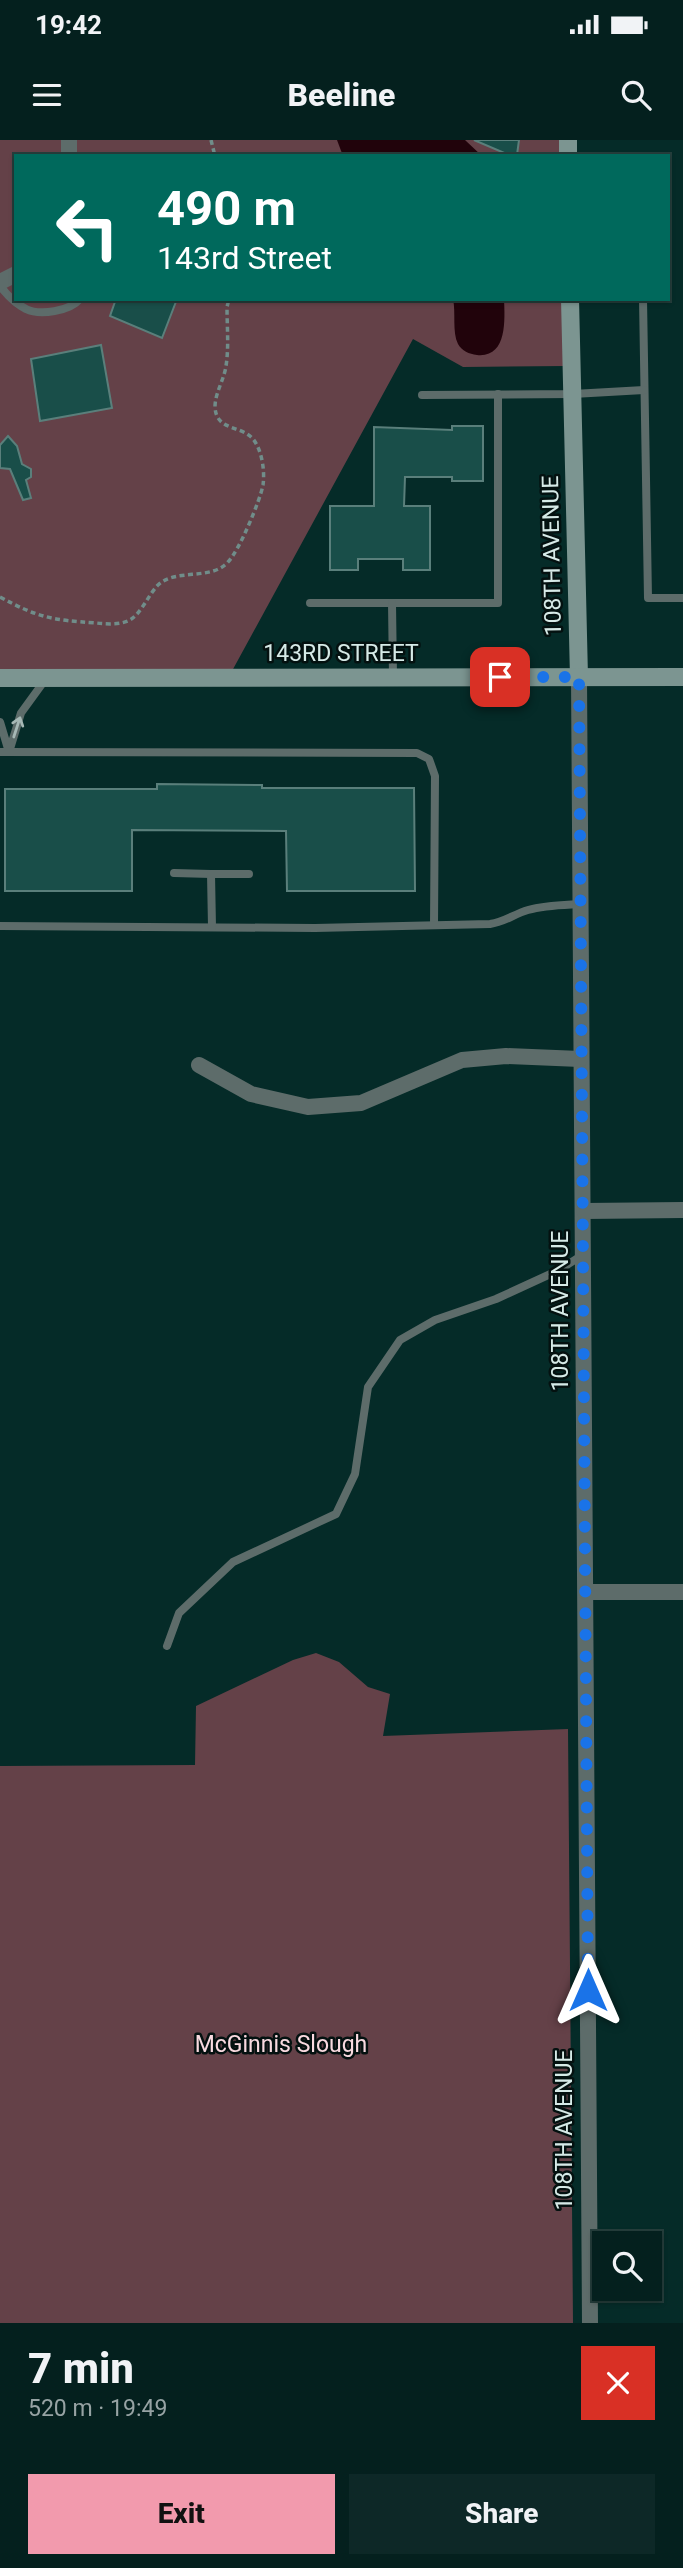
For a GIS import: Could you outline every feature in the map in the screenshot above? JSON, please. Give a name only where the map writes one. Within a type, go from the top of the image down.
[{"type":"main road","name":"108TH AVENUE","points":[[570,301],[579,677]]},
{"type":"main road","name":"143RD STREET","points":[[0,678],[683,677]]},
{"type":"street","name":"108TH AVENUE","points":[[579,677],[590,2323]]},
{"type":"street","points":[[199,1065],[251,1094],[309,1107],[361,1103],[462,1060],[506,1056],[580,1059]]},
{"type":"street","points":[[583,1211],[683,1210]]},
{"type":"street","points":[[586,1592],[683,1592]]},
{"type":"lane","points":[[0,284],[11,299],[28,311],[52,312],[75,305],[78,301]]},
{"type":"lane","points":[[643,301],[648,598],[683,598]]},
{"type":"lane","points":[[422,395],[573,394],[644,390]]},
{"type":"lane","points":[[310,603],[498,603],[498,394]]},
{"type":"lane","points":[[392,603],[393,677]]},
{"type":"lane","points":[[5,752],[21,713],[47,678]]},
{"type":"lane","points":[[0,722],[5,752]]},
{"type":"lane","points":[[5,752],[417,753],[429,759],[435,776],[433,925]]},
{"type":"lane","points":[[174,873],[249,874]]},
{"type":"lane","points":[[211,874],[212,927]]},
{"type":"lane","points":[[0,926],[489,924],[505,922],[533,909],[580,904]]},
{"type":"lane","points":[[167,1646],[179,1613],[233,1562],[336,1514],[355,1474],[368,1387],[400,1340],[435,1320],[496,1299],[559,1270],[584,1254]]},
{"type":"path","points":[[0,597],[51,620],[117,624],[136,614],[149,593],[163,580],[214,570],[227,563],[244,533],[263,486],[263,469],[255,442],[249,435],[225,426],[218,418],[215,407],[226,368],[228,301]]},
{"type":"green space","points":[[0,140],[563,140],[564,154],[14,154],[14,301],[566,301],[566,366],[463,367],[413,339],[232,671],[0,671]]},
{"type":"green space","name":"McGinnis Slough","points":[[316,1653],[339,1662],[368,1687],[390,1694],[383,1736],[568,1729],[573,2323],[0,2323],[0,1766],[195,1765],[196,1706],[293,1660]]},
{"type":"shaded area","points":[[337,140],[465,140],[480,154],[342,154]]},
{"type":"shaded area","points":[[453,301],[504,301],[504,327],[494,351],[477,355],[466,352],[460,346],[455,334]]},
{"type":"building","points":[[474,140],[519,140],[517,154],[507,154]]},
{"type":"building","points":[[115,301],[176,301],[162,338],[110,316]]},
{"type":"building","points":[[101,345],[112,408],[40,421],[31,359]]},
{"type":"building","points":[[452,426],[483,426],[483,481],[452,481],[452,477],[405,477],[404,506],[430,506],[430,570],[403,570],[403,559],[358,559],[358,570],[330,570],[330,506],[374,506],[374,427],[452,430]]},
{"type":"building","points":[[8,436],[17,446],[22,464],[31,469],[31,477],[26,480],[31,498],[23,500],[10,469],[0,468],[0,445]]},
{"type":"building","points":[[157,784],[262,785],[262,788],[414,788],[415,891],[287,891],[286,831],[132,830],[132,891],[5,891],[5,789],[157,789]]},
{"type":"route","points":[[500,677],[579,677],[588,1990]]}]
